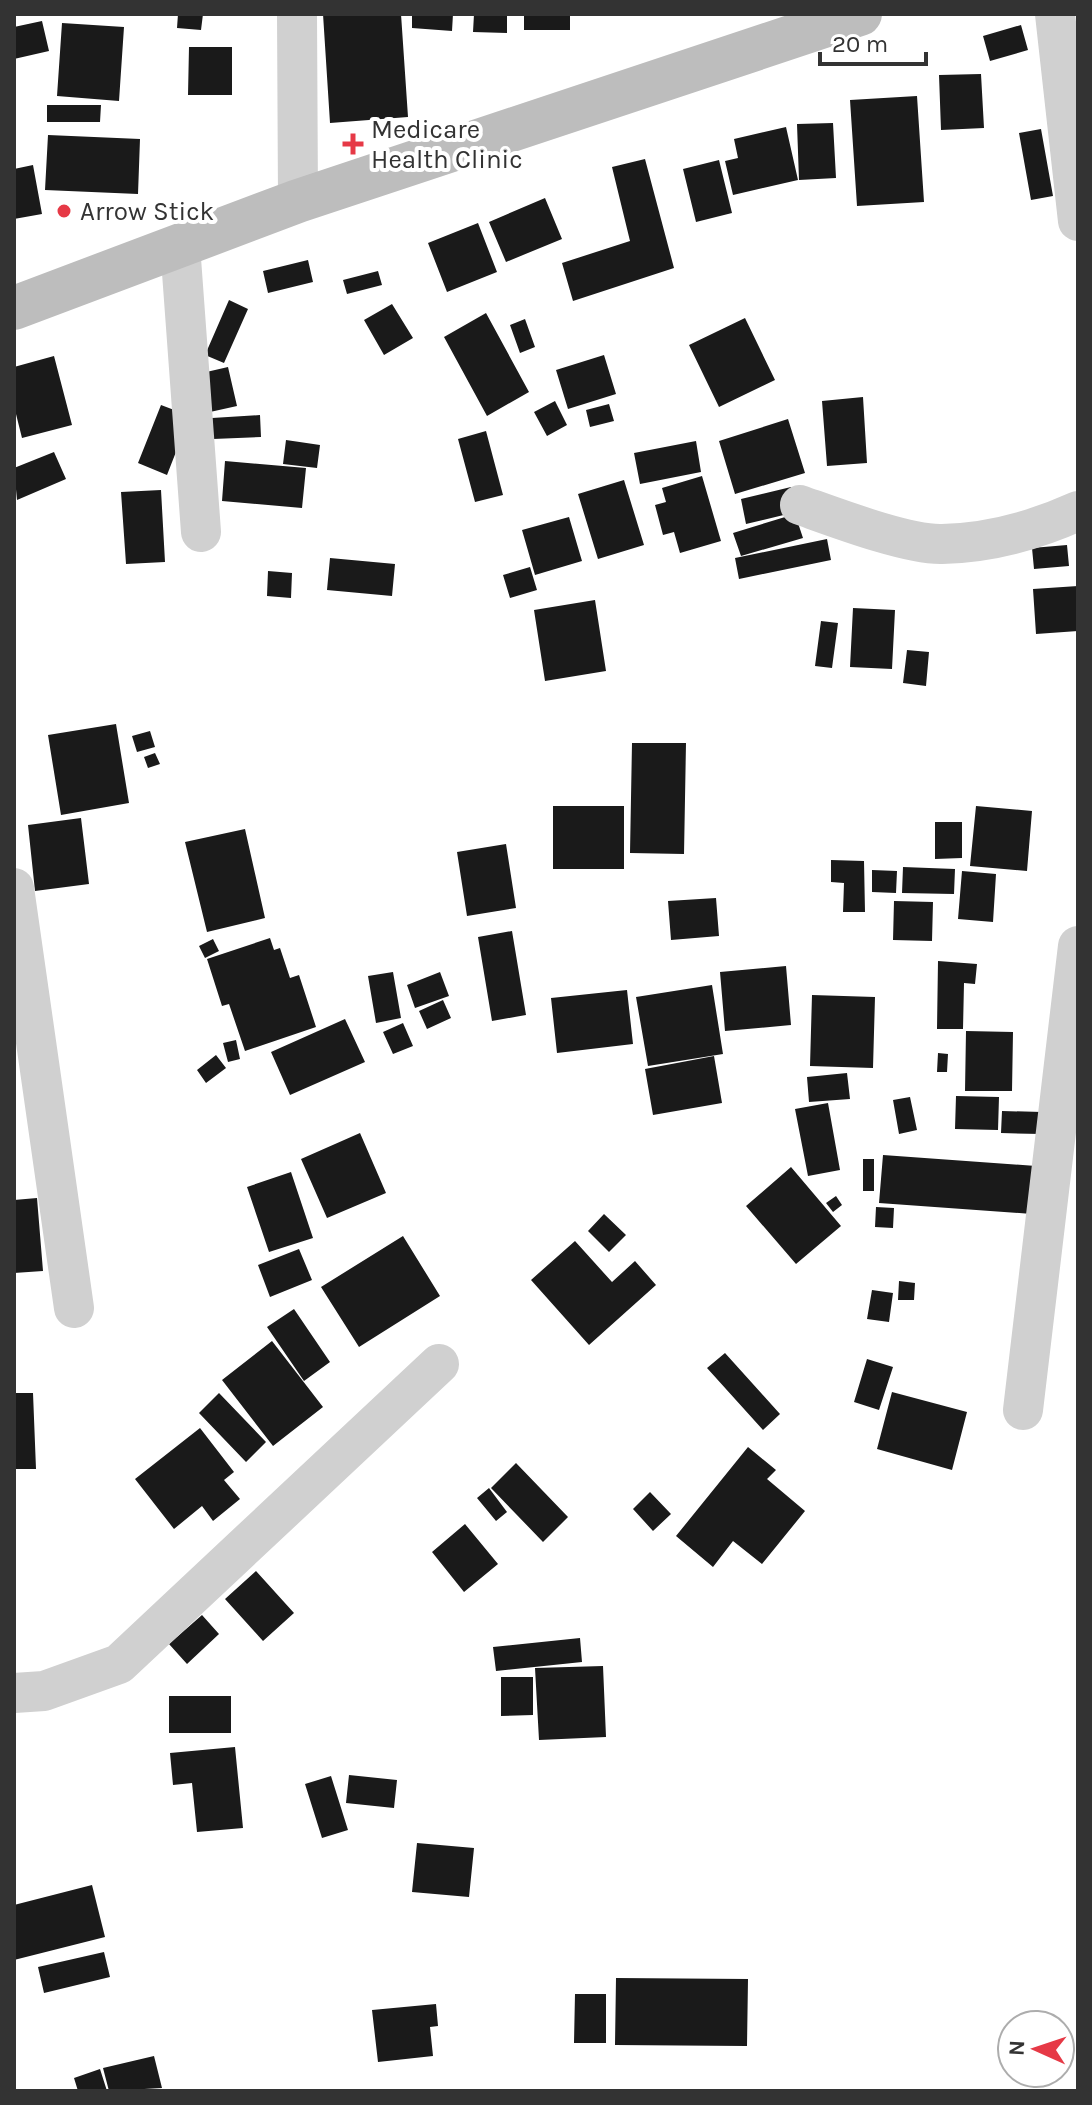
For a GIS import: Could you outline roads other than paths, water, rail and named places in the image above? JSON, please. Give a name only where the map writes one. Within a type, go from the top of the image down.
[{"type":"street","points":[[297,14],[298,201]]},
{"type":"street","points":[[14,308],[298,201],[860,14]]},
{"type":"street","points":[[1055,14],[1078,221]]},
{"type":"street","points":[[180,245],[201,532]]},
{"type":"street","points":[[800,505],[854,525],[940,545],[1033,531],[1078,511]]},
{"type":"street","points":[[14,888],[74,1308]]},
{"type":"street","points":[[1023,1410],[1078,946]]},
{"type":"street","points":[[14,1693],[44,1691],[119,1664],[439,1364]]},
{"type":"place","name":"Medicare Health Clinic","points":[[353,144]]},
{"type":"place","name":"Arrow Stick","points":[[64,211]]}]
